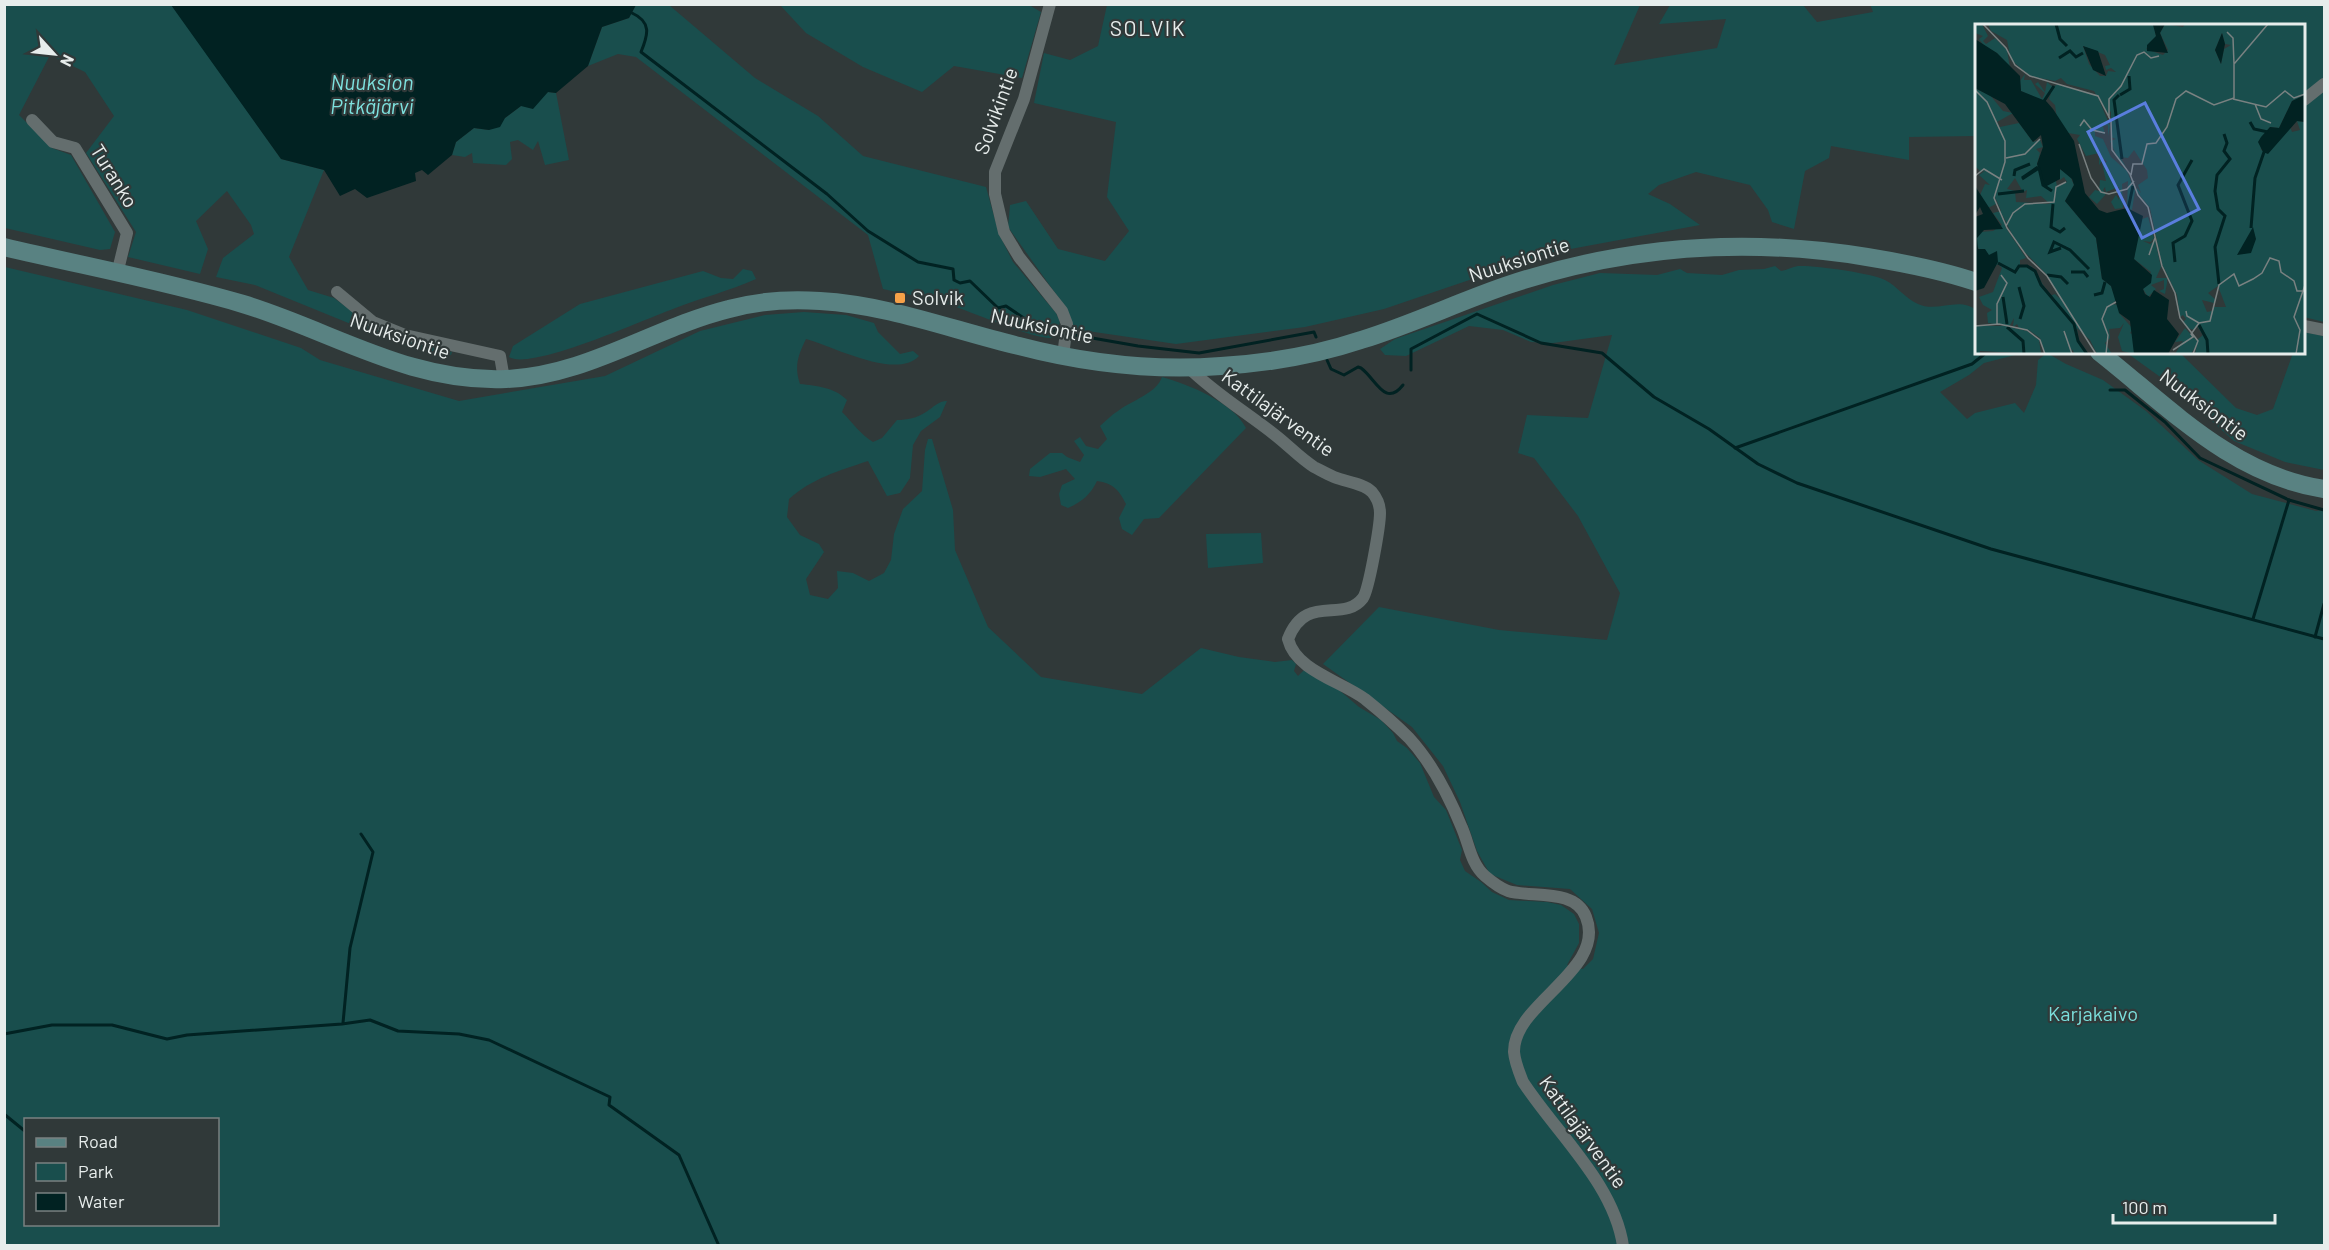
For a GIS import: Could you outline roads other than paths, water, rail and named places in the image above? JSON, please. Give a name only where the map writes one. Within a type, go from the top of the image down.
[{"type":"street","name":"Solvikintie","points":[[1050,4],[1024,99],[995,172],[995,194],[1004,232],[1019,257],[1062,311],[1066,324],[1063,356]]},
{"type":"street","points":[[2305,99],[2325,84]]},
{"type":"street","name":"Turanko","points":[[32,120],[53,142],[75,148],[127,232],[117,274]]},
{"type":"street","name":"Nuuksiontie","points":[[4,247],[205,294],[267,312],[418,370],[446,376],[504,379],[539,376],[573,368],[701,317],[761,302],[820,301],[884,309],[1020,347],[1063,356],[1122,364],[1188,367],[1233,365],[1315,353],[1376,335],[1543,274],[1596,260],[1644,252],[1732,246],[1808,249],[1922,267],[1975,281]]},
{"type":"street","points":[[337,292],[373,322],[394,331],[424,340],[500,356],[504,379]]},
{"type":"street","points":[[2305,326],[2325,330]]},
{"type":"street","name":"Nuuksiontie","points":[[2101,354],[2204,438],[2228,454],[2287,481],[2325,489]]},
{"type":"street","name":"Kattilajärventie","points":[[1188,367],[1205,384],[1276,435],[1311,465],[1333,477],[1365,487],[1373,493],[1379,503],[1380,515],[1368,585],[1363,597],[1356,604],[1345,608],[1312,612],[1303,616],[1296,622],[1288,639],[1293,654],[1318,672],[1364,698],[1390,720],[1425,757],[1462,827],[1475,865],[1484,876],[1509,891],[1549,895],[1572,901],[1586,917],[1589,932],[1587,947],[1527,1020],[1518,1035],[1514,1050],[1516,1065],[1523,1082],[1603,1189],[1614,1210],[1623,1245]]},
{"type":"water","name":"Nuuksion Pitkäjärvi","points":[[636,4],[629,18],[602,27],[588,66],[556,93],[548,92],[533,109],[521,106],[505,118],[500,127],[489,130],[474,128],[456,142],[452,155],[428,175],[422,170],[415,173],[416,181],[367,198],[355,189],[340,196],[324,170],[281,159],[171,5]]},
{"type":"waterway","points":[[632,13],[643,20],[647,29],[641,52],[827,194],[868,231],[918,262],[953,269],[954,280],[960,283],[970,281],[998,308],[1006,306],[1037,327],[1056,331]]},
{"type":"waterway","points":[[1411,370],[1411,349],[1477,314],[1541,343],[1602,353],[1654,397],[1709,429],[1758,464],[1797,483],[1991,549],[2324,639]]},
{"type":"waterway","points":[[1075,335],[1138,346],[1199,353],[1314,332],[1316,337]]},
{"type":"waterway","points":[[1735,448],[1972,364],[1984,354]]},
{"type":"waterway","points":[[1327,360],[1331,369],[1344,375],[1358,367],[1361,368],[1386,393],[1391,394],[1403,385]]},
{"type":"waterway","points":[[2110,390],[2125,390],[2165,422],[2200,458],[2289,500],[2324,510]]},
{"type":"waterway","points":[[2253,619],[2289,500]]},
{"type":"waterway","points":[[2315,637],[2324,604]]},
{"type":"waterway","points":[[343,1023],[350,948],[373,852],[361,834]]},
{"type":"waterway","points":[[4,1034],[52,1025],[112,1025],[167,1039],[187,1035],[370,1020],[398,1031],[459,1034],[489,1040],[610,1097],[609,1105],[679,1155],[719,1246]]},
{"type":"waterway","points":[[4,1114],[24,1130]]},
{"type":"place","name":"Solvik","points":[[900,298]]},
{"type":"district","name":"SOLVIK","points":[[1148,29]]},
{"type":"park label","name":"Karjakaivo","points":[[2093,1014]]}]
